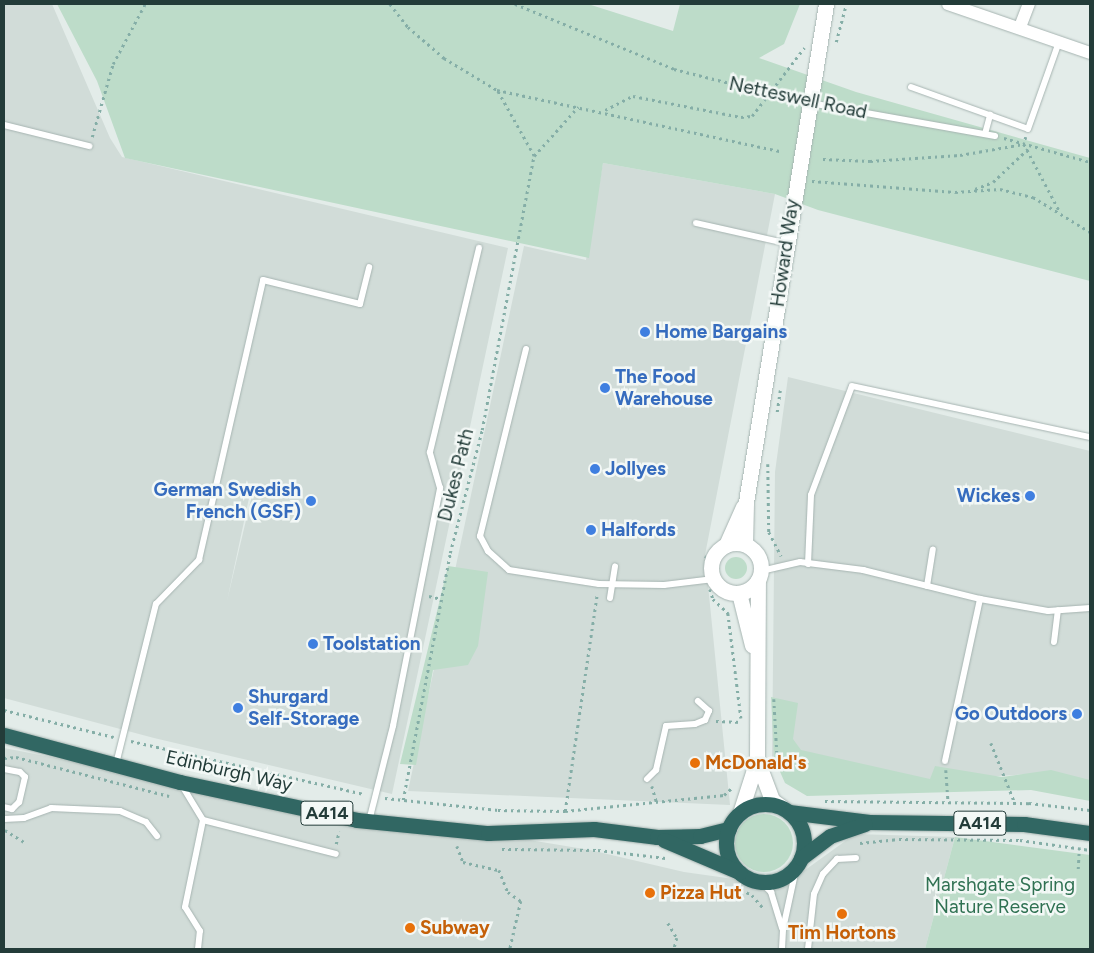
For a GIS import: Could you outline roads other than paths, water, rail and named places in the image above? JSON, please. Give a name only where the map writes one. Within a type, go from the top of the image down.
[{"type":"highway","name":"Edinburgh Way","points":[[4,735],[180,782],[369,821],[488,833],[594,829],[658,837],[700,836],[729,829]]},
{"type":"highway","points":[[760,804],[786,810],[802,831],[799,861],[781,878],[760,881],[743,874],[729,854],[726,842],[729,829],[740,813],[760,804]]},
{"type":"highway","name":"A414","points":[[786,810],[869,822],[1024,824],[1090,833]]},
{"type":"highway","name":"A414","points":[[799,861],[830,836],[869,822]]},
{"type":"highway","name":"Edinburgh Way","points":[[658,837],[743,874]]},
{"type":"street","name":"Howard Way","points":[[745,544],[746,502],[757,444],[785,243],[826,4]]},
{"type":"street","points":[[948,4],[1020,27],[1090,53]]},
{"type":"street","points":[[1020,27],[1029,4]]},
{"type":"street","name":"Howard Way","points":[[726,544],[746,502]]},
{"type":"street","points":[[760,575],[746,591],[738,593],[724,590],[710,579],[714,555],[726,544],[745,544],[758,555],[760,575],[756,661],[758,760],[772,800],[786,810]]},
{"type":"street","points":[[738,593],[756,661]]},
{"type":"street","points":[[740,813],[758,760]]},
{"type":"lane","points":[[911,87],[1028,129],[1059,42]]},
{"type":"lane","name":"Netteswell Road","points":[[809,103],[995,136]]},
{"type":"lane","points":[[984,134],[990,115]]},
{"type":"lane","points":[[4,125],[90,146]]},
{"type":"lane","points":[[696,223],[785,243]]},
{"type":"lane","points":[[369,821],[394,726],[440,488],[430,452],[479,248]]},
{"type":"lane","points":[[116,765],[156,604],[199,560],[263,280],[360,304],[369,267]]},
{"type":"lane","points":[[526,349],[480,536],[488,551],[509,570],[599,584],[664,585],[710,579]]},
{"type":"lane","points":[[808,564],[811,495],[852,386],[1090,437]]},
{"type":"lane","points":[[927,586],[933,549]]},
{"type":"lane","points":[[760,575],[781,567],[808,564],[862,570],[980,599],[1058,610],[1090,608]]},
{"type":"lane","points":[[610,598],[615,566]]},
{"type":"lane","points":[[945,760],[980,599]]},
{"type":"lane","points":[[1054,642],[1058,610]]},
{"type":"lane","points":[[647,779],[656,770],[666,726],[695,724],[705,720],[708,711],[698,701]]},
{"type":"lane","points":[[4,769],[20,772],[25,777],[20,802],[12,809],[4,807]]},
{"type":"lane","points":[[180,782],[203,820],[185,907],[200,931],[198,949]]},
{"type":"lane","points":[[4,819],[24,818],[52,808],[120,811],[146,822],[157,836]]},
{"type":"lane","points":[[203,820],[336,854]]},
{"type":"lane","points":[[808,949],[814,894],[823,874],[837,859],[856,858]]},
{"type":"lane","points":[[782,949],[783,929],[799,861]]},
{"type":"lane","points":[[760,881],[771,892],[783,929]]},
{"type":"place","name":"Home Bargains","points":[[645,332]]},
{"type":"place","name":"The Food Warehouse","points":[[605,388]]},
{"type":"place","name":"Jollyes","points":[[595,469]]},
{"type":"place","name":"Wickes","points":[[1030,496]]},
{"type":"place","name":"German Swedish French (GSF)","points":[[311,501]]},
{"type":"place","name":"Halfords","points":[[591,530]]},
{"type":"place","name":"Toolstation","points":[[313,644]]},
{"type":"place","name":"Shurgard Self-Storage","points":[[238,708]]},
{"type":"place","name":"Go Outdoors","points":[[1077,714]]},
{"type":"place","name":"McDonald's","points":[[695,763]]},
{"type":"place","name":"Pizza Hut","points":[[650,893]]},
{"type":"place","name":"Tim Hortons","points":[[842,914]]},
{"type":"place","name":"Subway","points":[[410,928]]},
{"type":"park label","name":"Marshgate Spring Nature Reserve","points":[[1000,896]]}]
